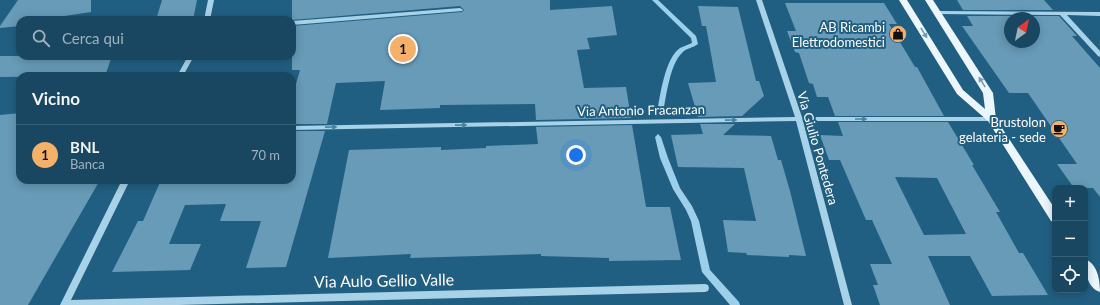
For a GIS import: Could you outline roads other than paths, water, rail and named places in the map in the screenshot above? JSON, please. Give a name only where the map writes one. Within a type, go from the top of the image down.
[{"type":"main road","points":[[903,0],[960,92],[991,119],[1052,213]]},
{"type":"main road","points":[[929,0],[939,13],[988,92],[991,119]]},
{"type":"main road","points":[[1088,269],[1100,287]]},
{"type":"street","points":[[207,16],[211,0]]},
{"type":"street","name":"Via Giulio Pontedera","points":[[759,0],[799,119],[848,305]]},
{"type":"street","points":[[296,23],[460,10]]},
{"type":"street","points":[[939,13],[1100,14]]},
{"type":"street","points":[[1062,14],[1100,55]]},
{"type":"street","points":[[182,72],[189,60]]},
{"type":"street","name":"Via Antonio Fracanzan","points":[[296,128],[799,119],[991,119]]},
{"type":"street","points":[[64,304],[124,184]]},
{"type":"street","name":"Via Aulo Gellio Valle","points":[[64,304],[705,288]]},
{"type":"waterway","points":[[655,0],[694,37],[695,44],[681,50],[673,61],[667,79],[660,113]]},
{"type":"waterway","points":[[658,137],[664,158],[677,189],[695,221],[706,272],[736,305]]},
{"type":"place","name":"AB Ricambi Elettrodomestici","points":[[898,34]]},
{"type":"place","name":"BNL","points":[[403,49]]},
{"type":"place","name":"Brustolon gelateria - sede","points":[[1059,129]]}]
